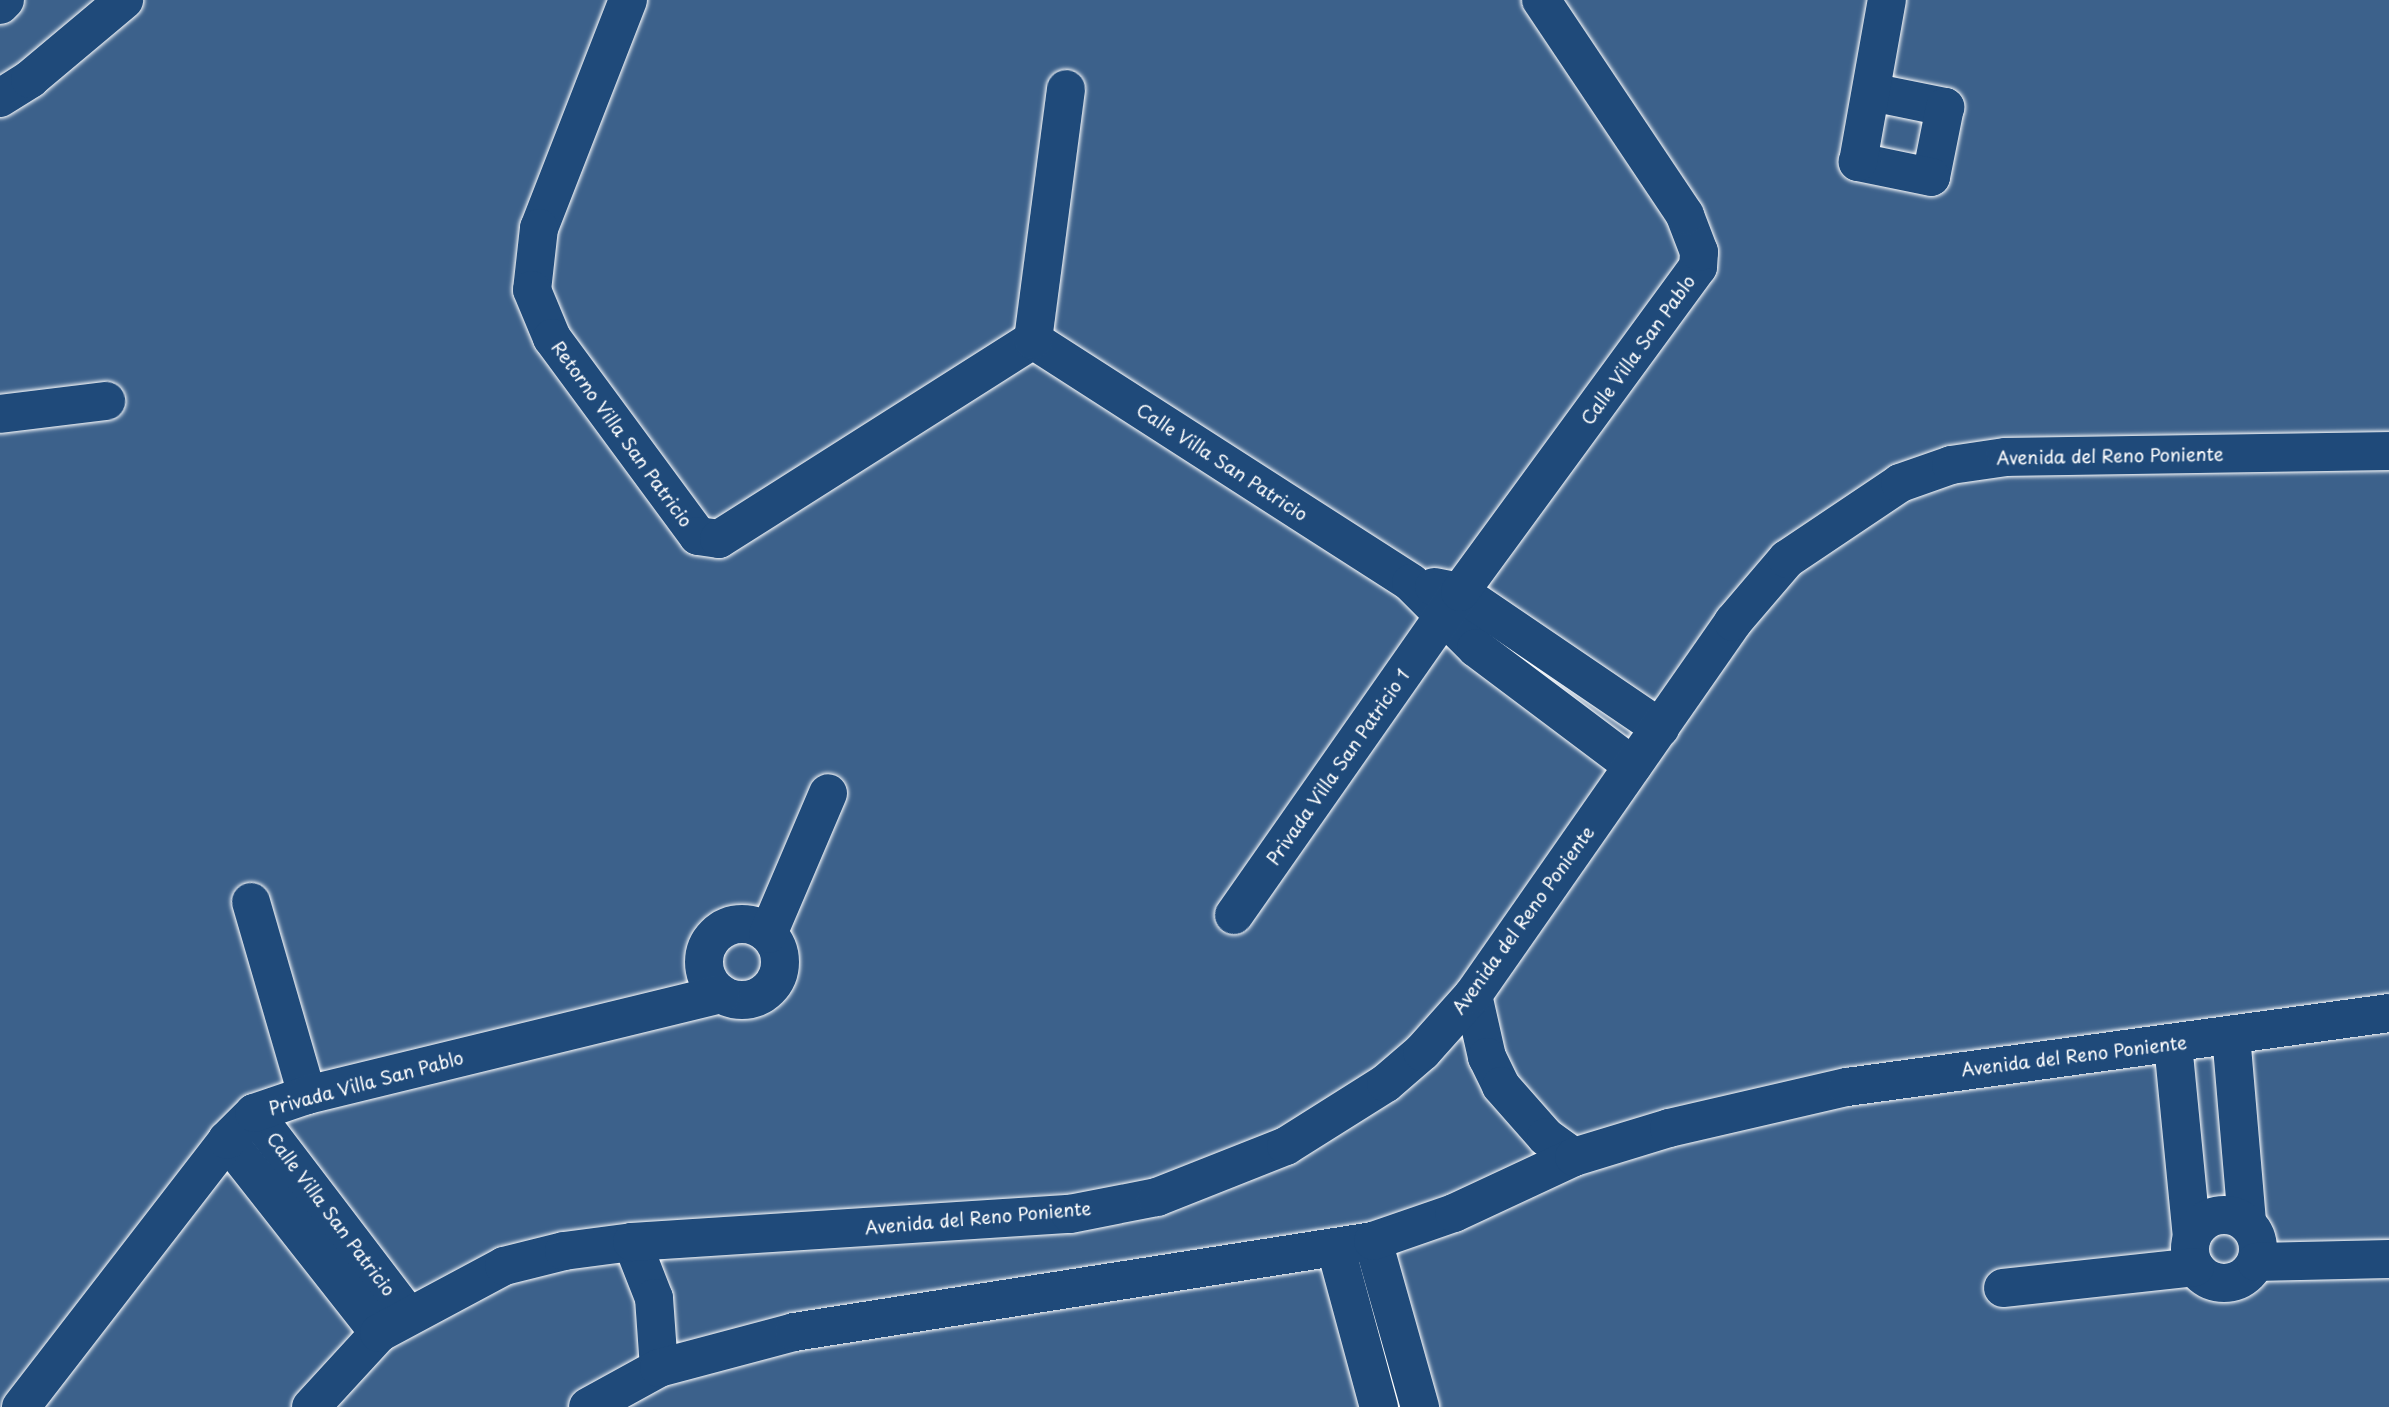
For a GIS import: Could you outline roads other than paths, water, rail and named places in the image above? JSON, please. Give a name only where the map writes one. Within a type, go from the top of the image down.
[{"type":"street","points":[[0,5],[5,0]]},
{"type":"street","points":[[0,98],[30,79],[124,0]]},
{"type":"street","name":"Retorno Villa San Patricio","points":[[628,0],[539,228],[532,290],[552,338],[698,536],[719,539],[1033,341]]},
{"type":"street","name":"Calle Villa San Pablo","points":[[1451,605],[1698,267],[1694,232],[1685,215],[1541,0]]},
{"type":"street","points":[[1871,92],[1887,0]]},
{"type":"street","points":[[1033,341],[1066,89]]},
{"type":"street","name":"Calle Villa San Patricio","points":[[1033,341],[1411,583],[1660,728]]},
{"type":"street","points":[[0,414],[106,401]]},
{"type":"street","name":"Avenida del Reno Poniente","points":[[311,1407],[394,1324],[504,1265],[564,1251],[632,1242],[1070,1214],[1157,1197],[1286,1146],[1386,1083],[1422,1052],[1473,995],[1732,622],[1787,559],[1900,483],[1951,465],[2006,457],[2389,451]]},
{"type":"street","name":"Calle Villa San Patricio","points":[[1451,605],[1633,766]]},
{"type":"street","name":"Privada Villa San Patricio 1","points":[[1234,915],[1451,605]]},
{"type":"street","points":[[768,934],[828,793]]},
{"type":"street","points":[[251,902],[307,1096]]},
{"type":"street","points":[[743,923],[768,934],[781,965],[773,986],[743,1001],[721,994],[705,972],[708,944],[729,925],[743,923]]},
{"type":"street","name":"Privada Villa San Pablo","points":[[21,1407],[227,1140],[254,1113],[307,1096],[721,994]]},
{"type":"street","points":[[1473,995],[1487,1057],[1501,1086],[1538,1129],[1574,1157]]},
{"type":"street","name":"Avenida del Reno Poniente","points":[[588,1407],[659,1367],[794,1332],[1336,1250],[1373,1241],[1454,1213],[1574,1157],[1669,1128],[1847,1087],[2389,1013]]},
{"type":"street","points":[[2173,1044],[2193,1252],[2220,1283],[2248,1275],[2256,1262],[2257,1241],[2247,1223],[2231,1035]]},
{"type":"street","name":"Calle Villa San Patricio","points":[[254,1113],[394,1324]]},
{"type":"street","name":"Calle Villa San Patricio","points":[[227,1140],[394,1324]]},
{"type":"street","points":[[2193,1252],[2202,1223],[2216,1216],[2247,1223]]},
{"type":"street","points":[[1373,1241],[1420,1407]]},
{"type":"street","points":[[632,1242],[654,1298],[659,1367]]},
{"type":"street","points":[[1336,1250],[1379,1407]]},
{"type":"street","points":[[2003,1288],[2193,1252]]},
{"type":"street","points":[[2256,1262],[2389,1259]]}]
